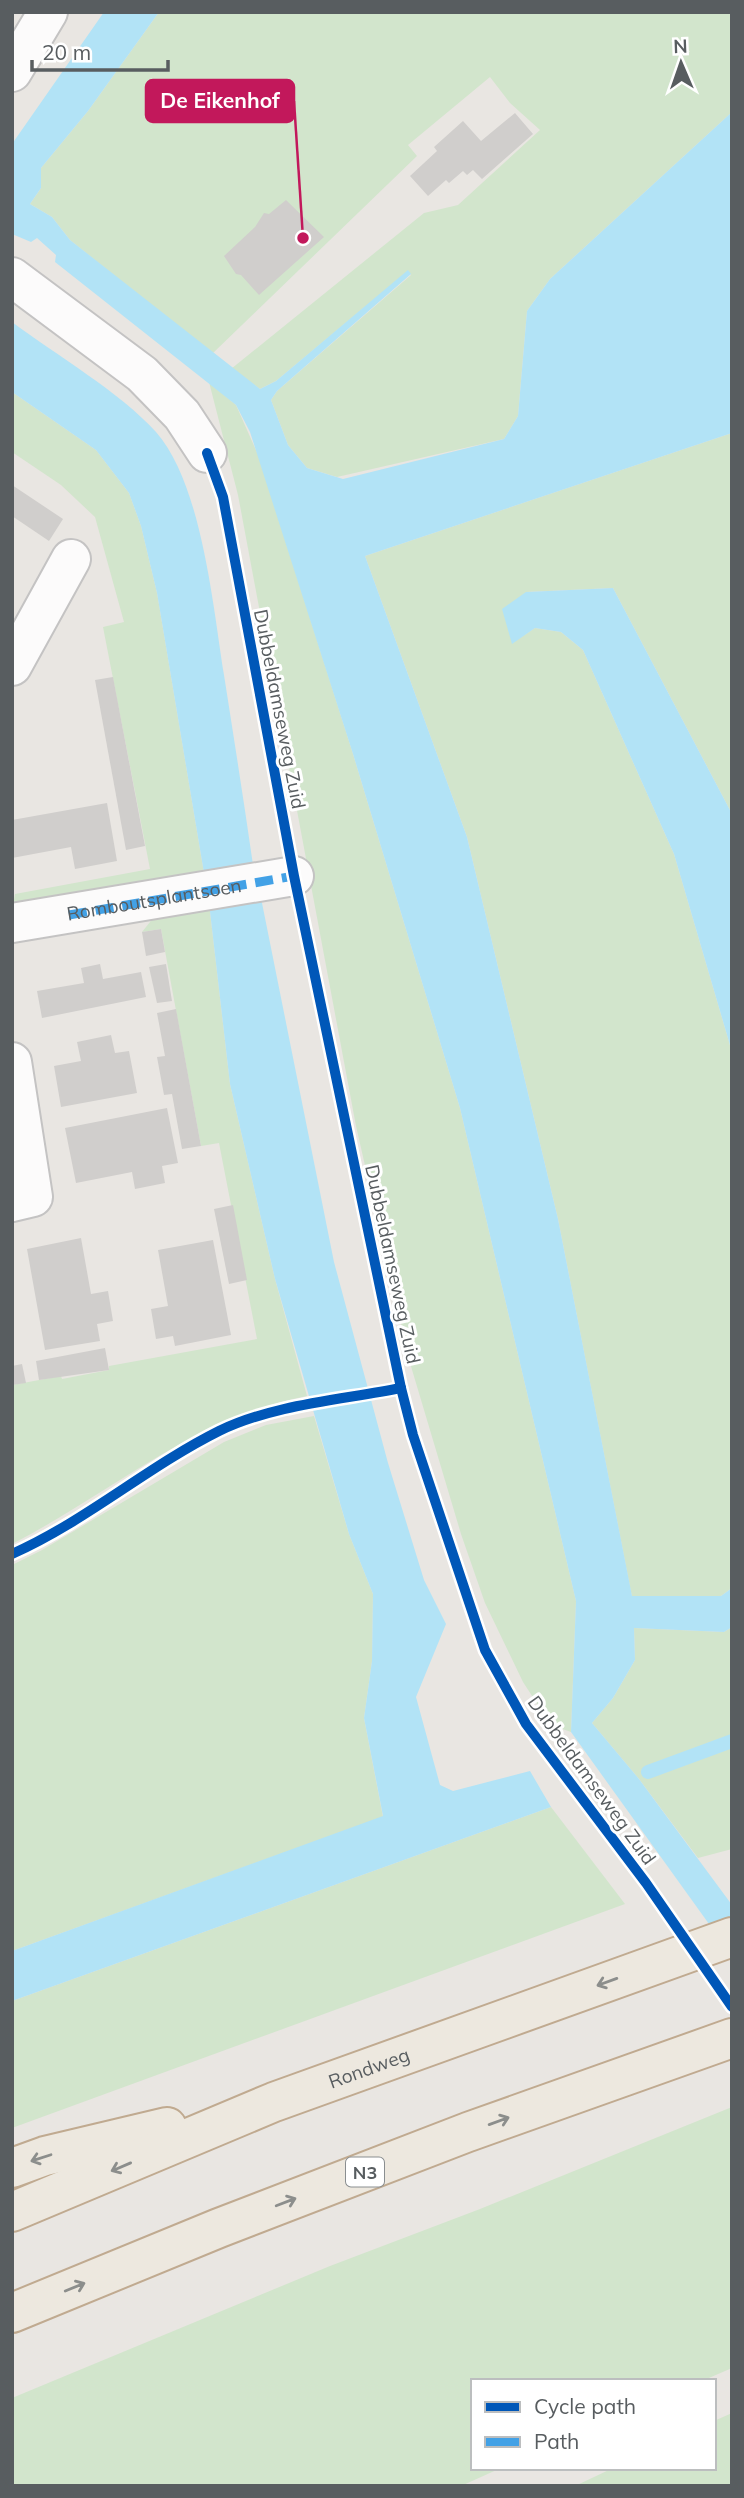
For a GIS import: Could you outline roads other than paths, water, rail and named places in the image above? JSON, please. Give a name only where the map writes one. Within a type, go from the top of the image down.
[{"type":"highway","name":"Rondweg","points":[[12,2212],[274,2102],[732,1937]]},
{"type":"highway","name":"N3","points":[[12,2314],[219,2228],[468,2132],[727,2040]]},
{"type":"highway","points":[[12,2168],[46,2156],[274,2102]]},
{"type":"street","points":[[12,72],[48,12]]},
{"type":"street","points":[[12,276],[142,374],[182,415],[207,453]]},
{"type":"street","points":[[12,666],[71,559]]},
{"type":"street","name":"Romboutsplantsoen","points":[[12,923],[281,879]]},
{"type":"street","points":[[12,1062],[33,1197],[12,1202]]},
{"type":"water","points":[[104,12],[159,12],[88,111],[41,168],[41,188],[30,204],[52,217],[70,240],[260,389],[276,381],[408,270],[411,274],[277,391],[271,400],[288,445],[307,468],[343,479],[504,439],[518,416],[527,311],[550,279],[732,112],[732,433],[365,556],[467,837],[558,1219],[632,1596],[721,1596],[732,1588],[732,1627],[724,1632],[634,1628],[635,1660],[613,1698],[592,1723],[639,1779],[732,1905],[732,1956],[571,1732],[576,1601],[460,1108],[353,754],[250,432],[236,405],[55,262],[56,255],[37,238],[31,242],[12,234],[12,144]]},
{"type":"water","points":[[12,322],[106,388],[141,417],[156,432],[172,455],[184,482],[195,514],[210,582],[253,865],[205,879],[157,593],[141,526],[129,493],[96,450],[12,392]]},
{"type":"water","points":[[613,588],[732,814],[732,1052],[674,854],[583,650],[561,632],[535,628],[512,644],[502,609],[526,592]]},
{"type":"water","points":[[260,893],[334,1262],[388,1463],[424,1580],[446,1624],[416,1697],[440,1785],[453,1791],[530,1771],[551,1807],[12,2001],[12,1951],[383,1816],[364,1718],[372,1661],[373,1594],[349,1534],[275,1279],[230,1084],[209,903]]},
{"type":"waterway","points":[[648,1772],[732,1741]]},
{"type":"place","name":"De Eikenhof","points":[[303,238]]}]
